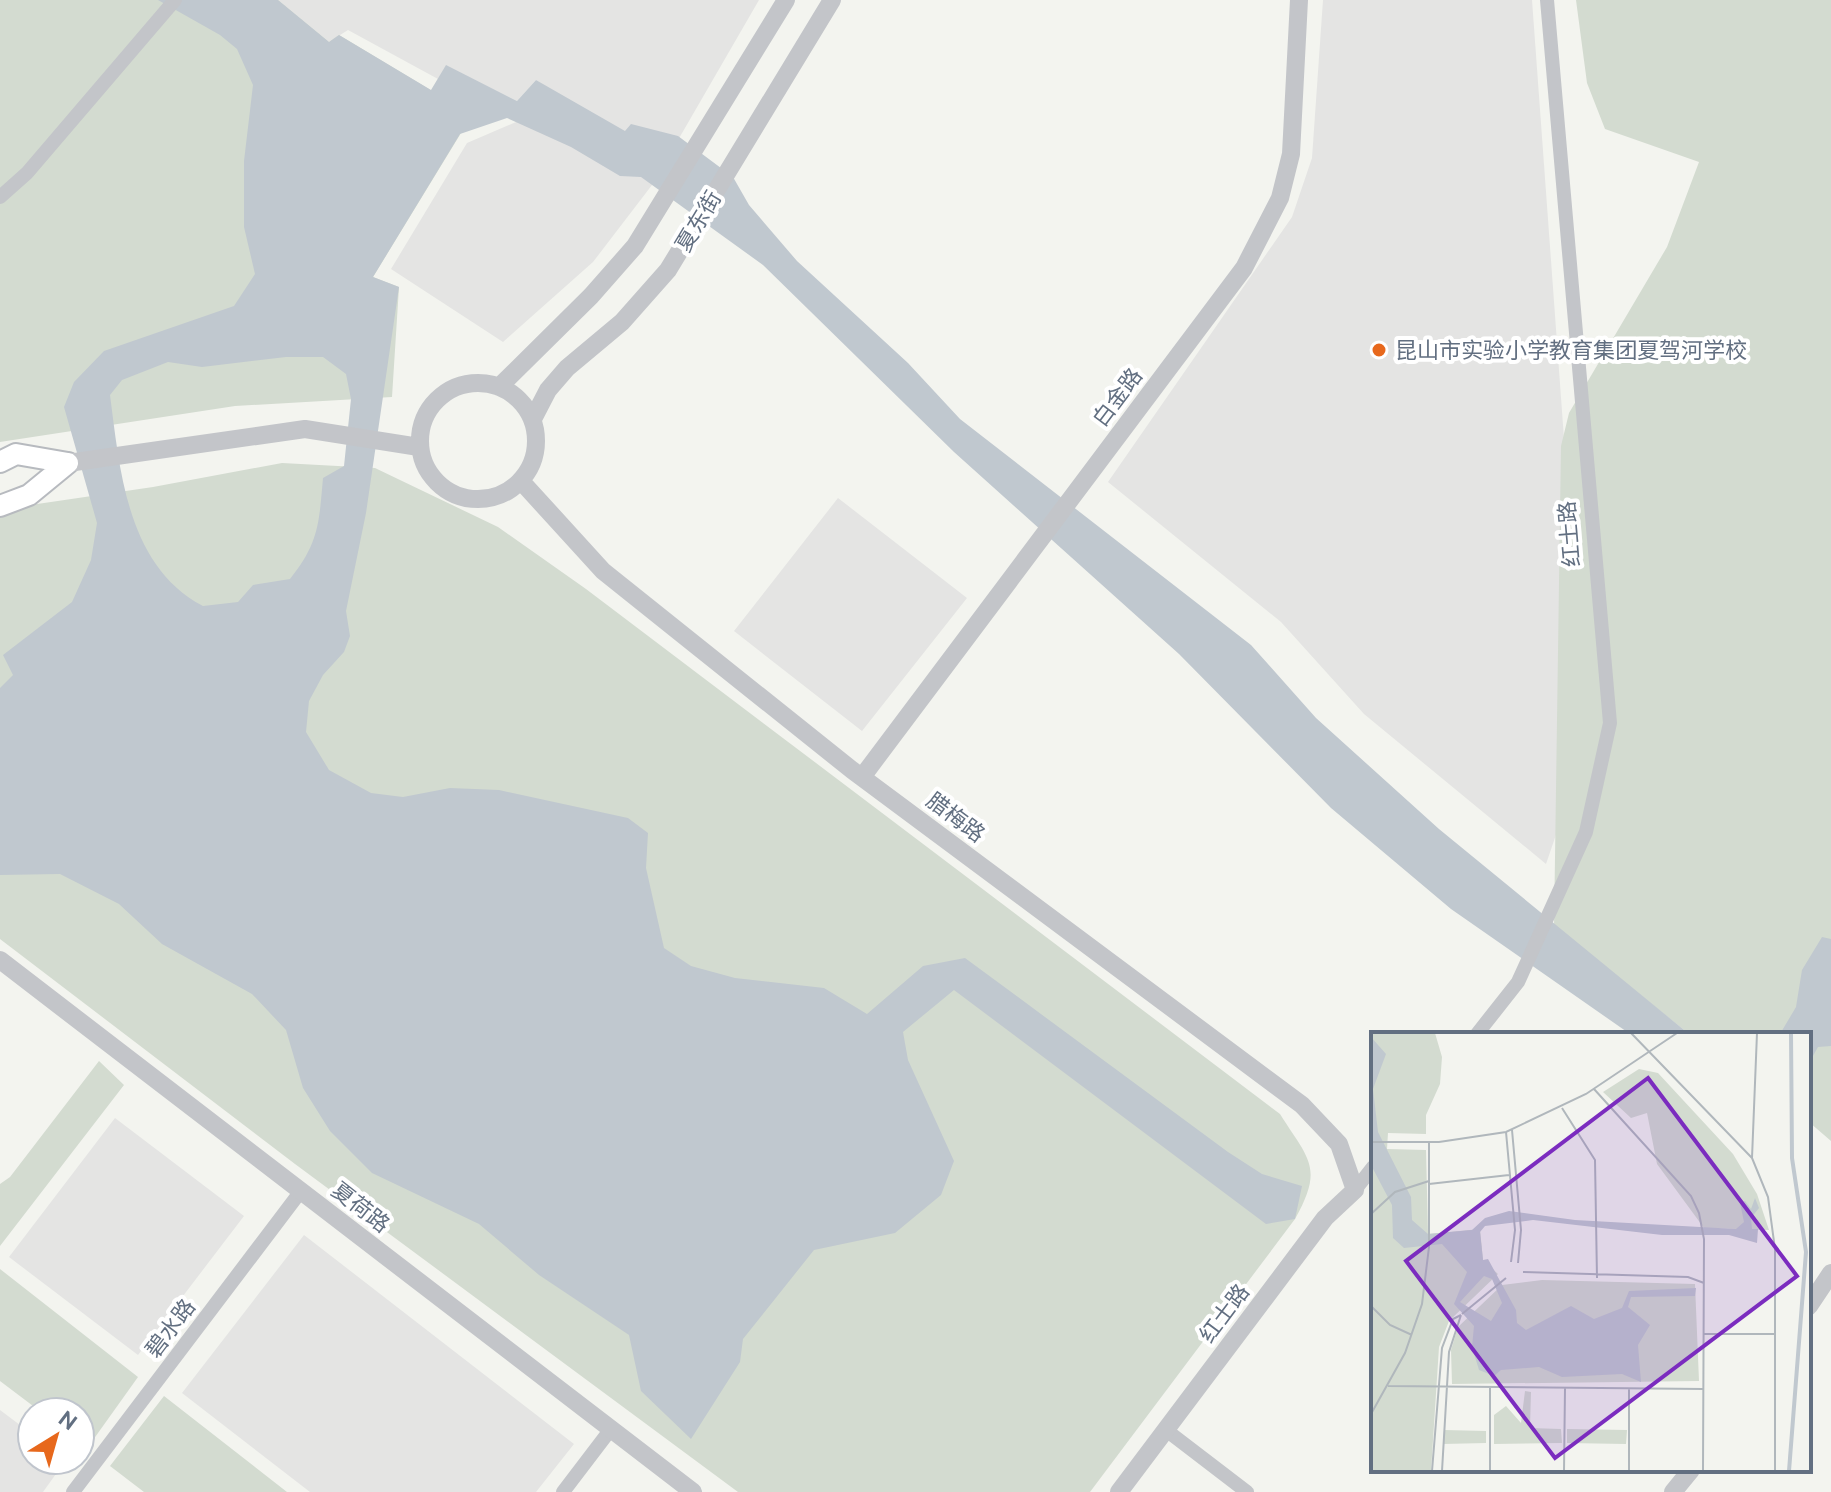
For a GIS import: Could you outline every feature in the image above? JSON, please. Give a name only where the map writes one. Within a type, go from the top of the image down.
[{"type":"main road","points":[[0,462],[16,454],[68,463]]},
{"type":"main road","points":[[0,506],[29,495],[68,463]]},
{"type":"street","points":[[0,197],[27,173],[175,0]]},
{"type":"street","name":"夏东街","points":[[499,387],[612,274],[635,246],[786,0]]},
{"type":"street","name":"夏东街","points":[[534,417],[548,390],[567,368],[597,346],[668,270],[832,0]]},
{"type":"street","name":"白金路","points":[[862,777],[1244,268],[1280,198],[1291,154],[1299,0]]},
{"type":"street","name":"红士路","points":[[1479,1032],[1518,982],[1586,832],[1610,723],[1547,0]]},
{"type":"street","points":[[476,383],[499,387],[519,399],[534,417],[536,440],[533,462],[521,481],[503,494],[482,500],[459,497],[439,486],[425,468],[419,447],[421,423],[433,402],[452,388],[476,383]]},
{"type":"street","points":[[68,463],[305,429],[419,447]]},
{"type":"street","name":"腊梅路","points":[[521,481],[603,571],[862,777],[1302,1105],[1339,1144],[1355,1190]]},
{"type":"street","name":"夏荷路","points":[[0,960],[693,1492]]},
{"type":"street","name":"红士路","points":[[1119,1492],[1325,1218],[1355,1190],[1371,1170]]},
{"type":"street","name":"碧水路","points":[[73,1492],[301,1191]]},
{"type":"street","points":[[1811,1303],[1831,1273]]},
{"type":"street","points":[[563,1492],[611,1429]]},
{"type":"street","points":[[1166,1430],[1247,1492]]},
{"type":"street","points":[[1673,1492],[1689,1472]]},
{"type":"shaded area","points":[[0,0],[278,0],[329,42],[339,35],[472,115],[373,277],[399,287],[392,397],[235,406],[0,442]]},
{"type":"shaded area","points":[[158,0],[278,0],[329,42],[339,35],[431,90],[446,65],[517,101],[536,80],[625,131],[631,124],[678,136],[733,177],[749,205],[797,261],[908,363],[960,419],[1251,645],[1316,718],[1439,829],[1687,1032],[1627,1032],[1451,909],[1331,808],[1179,654],[954,452],[763,265],[641,177],[620,176],[571,147],[507,118],[460,134],[373,277],[399,287],[366,513],[346,611],[350,636],[344,652],[323,675],[309,701],[306,732],[329,770],[371,793],[403,797],[450,788],[499,790],[628,818],[648,833],[646,868],[664,948],[691,966],[735,978],[824,988],[867,1014],[923,966],[965,958],[1228,1152],[1262,1174],[1302,1186],[1295,1219],[1266,1224],[954,990],[903,1032],[908,1060],[954,1161],[941,1195],[895,1233],[814,1250],[743,1339],[740,1362],[691,1439],[641,1391],[629,1335],[539,1275],[479,1224],[372,1173],[330,1131],[303,1088],[286,1030],[252,994],[162,944],[119,904],[60,874],[0,875],[0,688],[13,675],[3,655],[72,602],[91,560],[97,523],[64,407],[74,382],[104,351],[234,306],[255,274],[244,227],[244,161],[253,85],[237,49],[220,35]],"holes":[[[286,357],[323,357],[346,374],[351,399],[344,466],[323,478],[316,532],[307,554],[290,579],[253,585],[238,602],[203,606],[178,589],[158,567],[143,542],[132,514],[118,454],[110,395],[122,380],[168,362],[202,367]]]},
{"type":"shaded area","points":[[278,0],[759,0],[652,185],[593,262],[503,342],[391,269],[467,143],[516,122],[545,86],[536,80],[517,101],[446,66],[438,79],[348,30],[329,42]]},
{"type":"shaded area","name":"昆山市实验小学教育集团夏驾河学校","points":[[1323,0],[1532,0],[1573,562],[1575,779],[1546,864],[1364,714],[1281,622],[1108,482],[1292,217],[1312,158]]},
{"type":"shaded area","points":[[1576,0],[1831,0],[1831,1141],[1811,1124],[1811,1032],[1686,1032],[1554,926],[1561,446],[1569,413],[1667,247],[1699,162],[1605,129],[1587,83]]},
{"type":"shaded area","points":[[282,463],[375,468],[498,527],[586,589],[1280,1114],[1299,1142],[1311,1175],[1295,1219],[1090,1492],[738,1492],[295,1164],[0,939],[0,516],[10,508],[153,487]]},
{"type":"shaded area","points":[[838,498],[967,598],[862,731],[734,631]]},
{"type":"shaded area","points":[[1822,937],[1831,939],[1831,1046],[1818,1047],[1811,1059],[1811,1032],[1781,1032],[1796,1007],[1802,970]]},
{"type":"shaded area","points":[[99,1061],[124,1085],[0,1246],[0,1184],[10,1177]]},
{"type":"shaded area","points":[[115,1118],[244,1216],[138,1355],[9,1257]]},
{"type":"shaded area","points":[[304,1235],[574,1444],[536,1492],[310,1492],[182,1393]]},
{"type":"shaded area","points":[[0,1269],[138,1377],[96,1436],[96,1396],[20,1396],[0,1381]]},
{"type":"shaded area","points":[[164,1396],[287,1492],[144,1492],[110,1466]]},
{"type":"shaded area","points":[[0,1410],[16,1422],[16,1476],[54,1476],[43,1492],[0,1492]]},
{"type":"place","name":"昆山市实验小学教育集团夏驾河学校","points":[[1379,350]]}]
